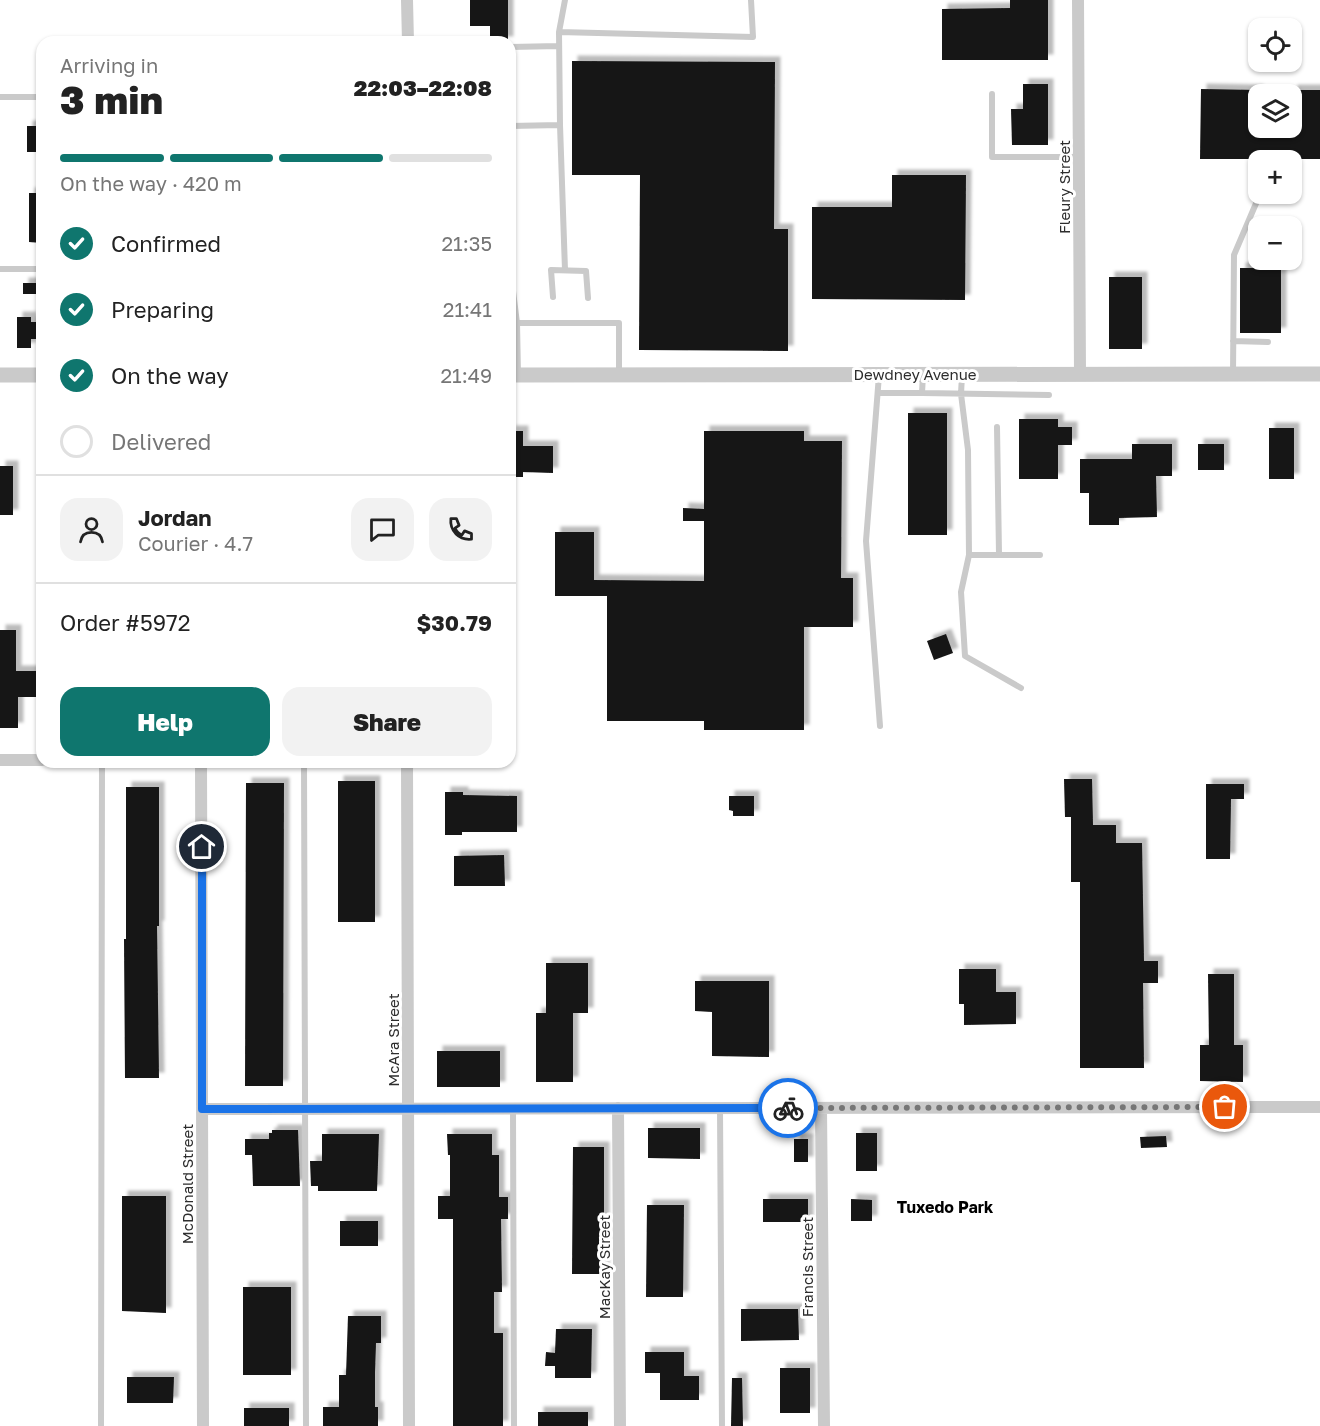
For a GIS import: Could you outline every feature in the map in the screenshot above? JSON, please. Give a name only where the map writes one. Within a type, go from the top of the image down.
[{"type":"street","points":[[407,0],[408,36]]},
{"type":"street","name":"Fleury Street","points":[[1078,0],[1080,374]]},
{"type":"street","name":"Dewdney Avenue","points":[[516,375],[1320,374]]},
{"type":"street","points":[[0,375],[36,375]]},
{"type":"street","points":[[0,760],[36,760]]},
{"type":"street","name":"McDonald Street","points":[[201,768],[202,1426]]},
{"type":"street","name":"McAra Street","points":[[407,768],[409,1426]]},
{"type":"street","points":[[202,1109],[1320,1107]]},
{"type":"street","name":"MacKay Street","points":[[618,1108],[620,1426]]},
{"type":"street","name":"Francis Street","points":[[821,1108],[824,1426]]},
{"type":"lane","points":[[565,0],[559,32],[565,270]]},
{"type":"lane","points":[[559,32],[753,37],[751,0]]},
{"type":"lane","points":[[516,47],[559,46]]},
{"type":"lane","points":[[992,94],[992,157],[1079,157]]},
{"type":"lane","points":[[0,97],[36,97]]},
{"type":"lane","points":[[516,126],[560,125]]},
{"type":"lane","points":[[1233,374],[1234,255],[1256,204]]},
{"type":"lane","points":[[0,269],[36,269]]},
{"type":"lane","points":[[553,297],[551,270],[565,270],[586,271],[588,298]]},
{"type":"lane","points":[[516,315],[516,340]]},
{"type":"lane","points":[[517,323],[619,323],[619,374]]},
{"type":"lane","points":[[1233,341],[1268,342]]},
{"type":"lane","points":[[879,374],[866,542],[880,726]]},
{"type":"lane","points":[[922,393],[923,374]]},
{"type":"lane","points":[[962,374],[961,394],[968,450],[969,555],[961,592],[965,656],[1021,688]]},
{"type":"lane","points":[[878,393],[1050,395]]},
{"type":"lane","points":[[997,427],[999,554]]},
{"type":"lane","points":[[969,555],[1040,555]]},
{"type":"lane","points":[[101,1426],[102,768]]},
{"type":"lane","points":[[304,768],[306,1426]]},
{"type":"lane","points":[[513,1108],[514,1426]]},
{"type":"lane","points":[[720,1108],[722,1426]]},
{"type":"building","points":[[470,0],[508,0],[508,36],[490,36],[490,26],[470,26]]},
{"type":"building","points":[[1010,0],[1048,0],[1048,60],[942,60],[942,9],[1010,8]]},
{"type":"building","points":[[572,61],[775,62],[774,229],[788,229],[788,351],[639,350],[640,175],[572,175]]},
{"type":"building","points":[[1023,84],[1048,84],[1048,145],[1012,145],[1011,109],[1023,109]]},
{"type":"building","points":[[1201,89],[1248,90],[1248,138],[1302,138],[1302,90],[1320,90],[1320,159],[1302,159],[1302,150],[1248,150],[1248,159],[1200,159]]},
{"type":"building","points":[[27,126],[36,126],[36,152],[27,152]]},
{"type":"building","points":[[892,175],[966,175],[965,300],[812,299],[812,207],[892,207]]},
{"type":"building","points":[[29,193],[36,193],[36,243],[29,242]]},
{"type":"building","points":[[1240,268],[1281,270],[1281,333],[1240,333]]},
{"type":"building","points":[[1109,277],[1142,277],[1142,349],[1109,349]]},
{"type":"building","points":[[23,283],[36,283],[36,294],[23,294]]},
{"type":"building","points":[[17,317],[31,317],[31,322],[36,322],[36,339],[31,339],[31,348],[17,348]]},
{"type":"building","points":[[908,413],[947,413],[947,535],[908,535]]},
{"type":"building","points":[[1019,419],[1058,419],[1058,427],[1072,427],[1072,445],[1058,445],[1058,479],[1019,479]]},
{"type":"building","points":[[1269,428],[1294,428],[1294,479],[1269,479]]},
{"type":"building","points":[[516,431],[523,431],[523,446],[553,446],[553,473],[523,472],[523,477],[516,477]]},
{"type":"building","points":[[704,431],[804,431],[804,441],[842,441],[841,578],[853,578],[853,627],[804,627],[804,730],[704,730],[704,721],[607,721],[607,596],[555,596],[555,532],[594,532],[594,580],[704,581],[704,521],[683,521],[683,508],[704,509]]},
{"type":"building","points":[[1132,444],[1172,444],[1172,476],[1156,476],[1157,517],[1119,518],[1119,525],[1089,525],[1089,493],[1080,493],[1080,459],[1132,459]]},
{"type":"building","points":[[1198,444],[1224,444],[1224,470],[1198,470]]},
{"type":"building","points":[[0,466],[13,466],[13,515],[0,515]]},
{"type":"building","points":[[0,630],[16,630],[16,671],[36,671],[36,697],[18,697],[18,728],[0,728]]},
{"type":"building","points":[[946,634],[953,653],[934,660],[927,641]]},
{"type":"building","points":[[1064,779],[1092,779],[1093,825],[1116,825],[1116,843],[1142,843],[1144,961],[1158,961],[1158,983],[1143,983],[1144,1068],[1080,1068],[1080,882],[1071,882],[1071,817],[1065,817]]},
{"type":"building","points":[[338,781],[375,781],[375,922],[338,922]]},
{"type":"building","points":[[246,783],[284,783],[283,1086],[245,1086]]},
{"type":"building","points":[[1206,784],[1244,784],[1244,799],[1231,799],[1230,859],[1206,859]]},
{"type":"building","points":[[126,787],[159,787],[159,926],[157,926],[159,1078],[125,1078]]},
{"type":"building","points":[[445,792],[463,792],[463,795],[517,796],[517,832],[462,832],[462,835],[445,835]]},
{"type":"building","points":[[729,796],[754,796],[754,816],[733,816],[733,811],[729,810]]},
{"type":"building","points":[[504,855],[505,886],[454,886],[454,856]]},
{"type":"building","points":[[546,963],[588,963],[588,1013],[573,1013],[573,1082],[536,1082],[536,1013],[546,1013]]},
{"type":"building","points":[[959,969],[996,969],[996,992],[1016,992],[1016,1024],[964,1025],[964,1004],[959,1004]]},
{"type":"building","points":[[1208,974],[1234,974],[1234,1045],[1243,1045],[1243,1082],[1200,1081],[1200,1045],[1209,1045]]},
{"type":"building","points":[[695,981],[769,981],[769,1057],[712,1056],[712,1012],[695,1011]]},
{"type":"building","points":[[437,1051],[500,1051],[500,1087],[437,1087]]},
{"type":"building","points":[[648,1128],[700,1128],[700,1159],[648,1158]]},
{"type":"building","points":[[272,1130],[298,1130],[300,1186],[253,1186],[252,1155],[245,1155],[245,1139],[269,1139],[269,1133],[272,1133]]},
{"type":"building","points":[[856,1133],[877,1133],[877,1171],[856,1171]]},
{"type":"building","points":[[322,1134],[379,1134],[377,1191],[318,1191],[318,1186],[311,1186],[310,1161],[322,1161]]},
{"type":"building","points":[[447,1134],[492,1134],[492,1155],[499,1155],[499,1197],[508,1197],[508,1219],[501,1219],[502,1292],[494,1292],[494,1333],[503,1333],[503,1426],[453,1426],[453,1219],[438,1219],[438,1196],[450,1196],[450,1155],[448,1155]]},
{"type":"building","points":[[1166,1136],[1167,1147],[1141,1148],[1140,1137]]},
{"type":"building","points":[[794,1139],[808,1139],[808,1162],[794,1162]]},
{"type":"building","points":[[573,1147],[604,1147],[604,1274],[572,1274]]},
{"type":"building","points":[[122,1196],[166,1196],[166,1313],[122,1311]]},
{"type":"building","points":[[763,1199],[808,1199],[808,1222],[763,1222]]},
{"type":"building","points":[[851,1199],[872,1200],[872,1221],[851,1221]]},
{"type":"building","points":[[647,1205],[684,1205],[683,1297],[646,1297]]},
{"type":"building","points":[[340,1221],[378,1221],[378,1246],[340,1246]]},
{"type":"building","points":[[243,1287],[291,1287],[291,1375],[243,1375]]},
{"type":"building","points":[[741,1309],[798,1309],[799,1340],[741,1341]]},
{"type":"building","points":[[348,1316],[381,1316],[381,1343],[376,1343],[375,1372],[375,1407],[378,1407],[378,1426],[323,1426],[323,1407],[339,1407],[339,1375],[346,1375]]},
{"type":"building","points":[[556,1329],[592,1329],[591,1378],[555,1378],[555,1366],[545,1366],[546,1352],[555,1353]]},
{"type":"building","points":[[645,1352],[684,1352],[684,1376],[699,1376],[699,1400],[660,1400],[660,1373],[645,1373]]},
{"type":"building","points":[[780,1368],[810,1368],[810,1413],[780,1413]]},
{"type":"building","points":[[127,1377],[174,1377],[173,1403],[127,1403]]},
{"type":"building","points":[[732,1378],[742,1378],[743,1426],[731,1426]]},
{"type":"building","points":[[244,1408],[289,1408],[289,1426],[244,1426]]},
{"type":"building","points":[[538,1412],[588,1412],[588,1426],[538,1426]]},
{"type":"way so far","points":[[788,1108],[1225,1107]]},
{"type":"district","name":"Tuxedo Park","points":[[945,1207]]},
{"type":"route","points":[[202,847],[202,1109],[788,1108]]}]
